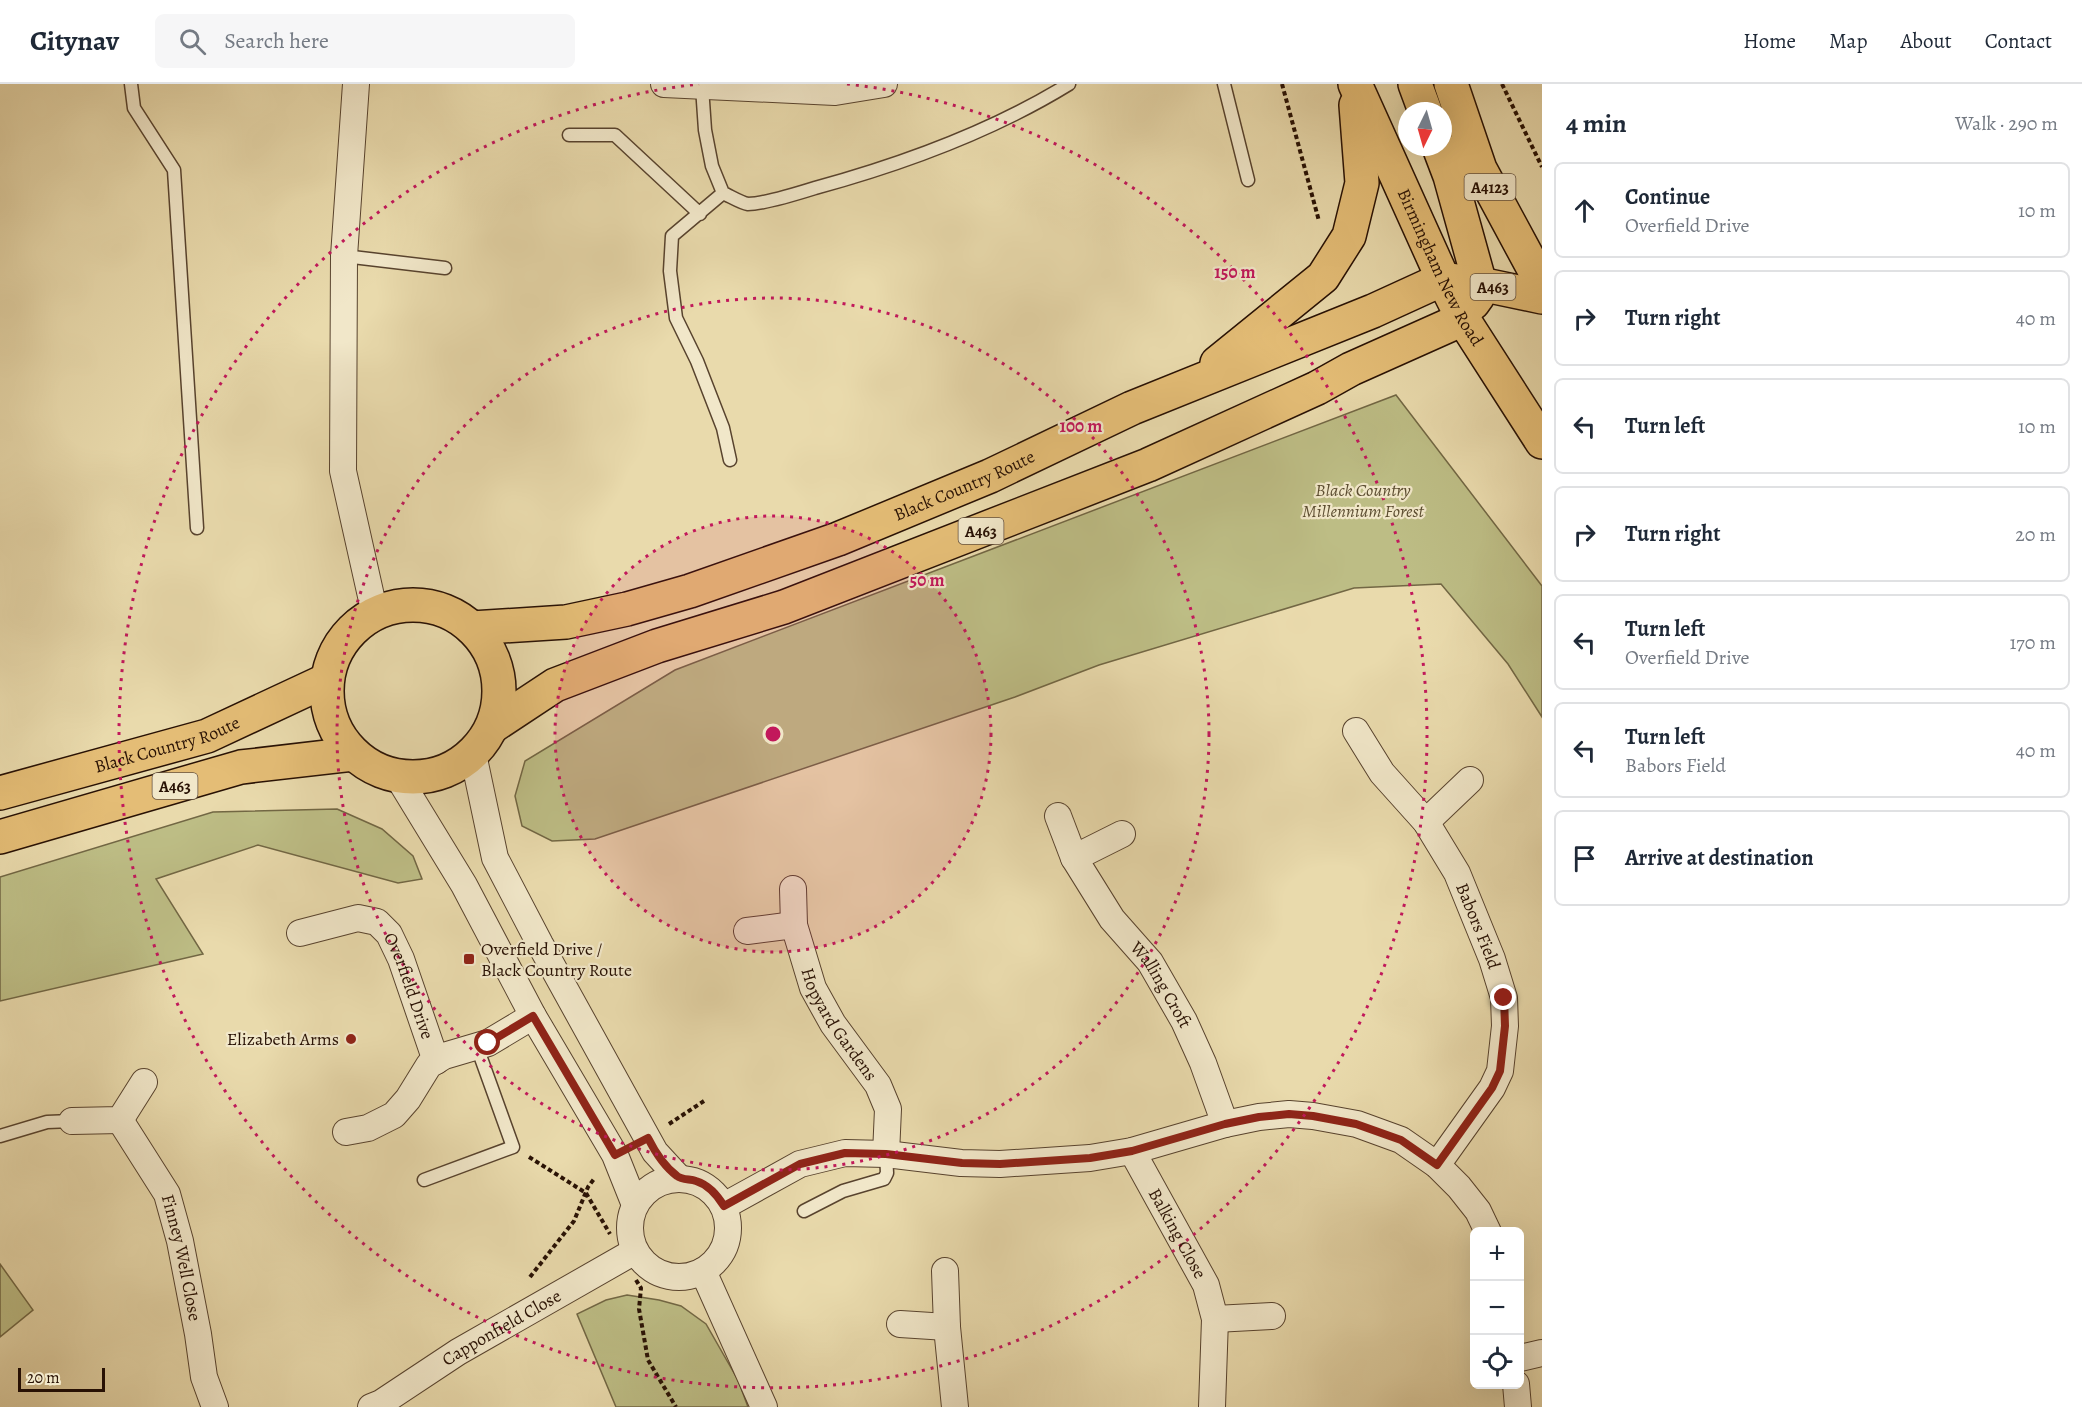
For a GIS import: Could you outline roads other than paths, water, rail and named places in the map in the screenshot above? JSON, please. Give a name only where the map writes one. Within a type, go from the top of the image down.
[{"type":"highway","name":"Birmingham New Road","points":[[1355,84],[1463,319],[1542,442]]},
{"type":"highway","name":"A463","points":[[1192,383],[1323,277],[1349,236],[1362,183],[1355,84]]},
{"type":"highway","points":[[1415,84],[1422,102]]},
{"type":"highway","name":"A4123","points":[[1451,84],[1480,169],[1542,284]]},
{"type":"highway","name":"A4123","points":[[1442,156],[1480,284]]},
{"type":"highway","name":"A463","points":[[1443,279],[1542,297]]},
{"type":"highway","name":"Black Country Route","points":[[472,628],[566,622],[627,609],[690,591],[838,539],[990,476],[1132,408],[1373,311],[1443,279]]},
{"type":"highway","points":[[1463,319],[1478,296],[1480,284]]},
{"type":"highway","name":"A463","points":[[493,726],[555,685],[657,646],[784,608],[1148,465],[1463,319]]},
{"type":"highway","points":[[405,605],[441,610],[455,616],[472,628],[492,654],[499,680],[498,709],[493,726],[473,754],[459,765],[438,774],[398,777],[379,771],[363,762],[341,740],[333,724],[327,701],[327,680],[331,664],[344,640],[354,628],[375,614],[405,605]]},
{"type":"highway","name":"Black Country Route","points":[[0,793],[207,736],[327,680]]},
{"type":"highway","name":"A463","points":[[0,837],[241,766],[353,754]]},
{"type":"street","points":[[357,84],[344,256],[343,471],[375,614]]},
{"type":"street","points":[[664,84],[835,92],[884,84]]},
{"type":"street","name":"Babors Field","points":[[1356,730],[1382,773],[1426,822],[1457,873],[1492,959],[1504,998],[1505,1026],[1500,1071],[1492,1088],[1437,1165]]},
{"type":"street","points":[[473,754],[495,858],[655,1152],[679,1178]]},
{"type":"street","points":[[398,777],[464,885],[533,1016],[615,1155],[635,1205]]},
{"type":"street","points":[[1426,822],[1470,780]]},
{"type":"street","name":"Walling Croft","points":[[1058,816],[1074,858],[1112,919],[1150,962],[1184,1020],[1203,1063],[1225,1124]]},
{"type":"street","points":[[1074,858],[1122,834]]},
{"type":"street","name":"Hopyard Gardens","points":[[793,889],[794,926],[813,988],[833,1024],[878,1085],[888,1109],[886,1154]]},
{"type":"street","name":"Overfield Drive","points":[[300,933],[358,918],[377,922],[389,934],[400,959],[436,1061]]},
{"type":"street","points":[[747,931],[794,926]]},
{"type":"street","name":"Overfield Drive","points":[[346,1132],[368,1128],[394,1115],[408,1099],[429,1065],[444,1056],[488,1043],[533,1016]]},
{"type":"street","points":[[72,1121],[120,1120],[144,1082]]},
{"type":"street","points":[[724,1206],[800,1164],[845,1153],[886,1154],[962,1163],[1000,1164],[1090,1158],[1132,1151],[1225,1124],[1289,1114],[1356,1124],[1401,1140],[1437,1165],[1459,1187],[1478,1211],[1486,1227]]},
{"type":"street","name":"Finney Well Close","points":[[120,1120],[167,1194],[180,1241],[204,1377],[215,1407]]},
{"type":"street","name":"Balking Close","points":[[1132,1151],[1206,1285],[1215,1319],[1212,1407]]},
{"type":"street","points":[[679,1178],[696,1181],[717,1195],[724,1206],[729,1229],[727,1241],[718,1258],[704,1271],[693,1276],[672,1277],[649,1268],[629,1255],[629,1224],[635,1205],[642,1194],[657,1183],[679,1178]]},
{"type":"street","name":"Capponfield Close","points":[[378,1406],[458,1352],[629,1255]]},
{"type":"street","points":[[704,1271],[764,1407]]},
{"type":"street","points":[[945,1271],[946,1327],[955,1407]]},
{"type":"street","points":[[1215,1319],[1272,1316]]},
{"type":"street","points":[[900,1324],[946,1327]]},
{"type":"street","points":[[1524,1357],[1542,1353]]},
{"type":"street","points":[[1516,1389],[1518,1407]]},
{"type":"lane","points":[[131,84],[134,108],[174,170],[196,528]]},
{"type":"lane","points":[[702,87],[705,130],[712,166],[723,193],[747,204],[870,173],[966,136],[1034,105],[1069,84]]},
{"type":"lane","points":[[1224,84],[1248,180]]},
{"type":"lane","points":[[569,135],[615,135],[700,214]]},
{"type":"lane","points":[[723,193],[672,236],[670,271],[676,318],[697,361],[723,428],[730,460]]},
{"type":"lane","points":[[344,256],[445,268]]},
{"type":"lane","points":[[424,1180],[513,1147],[477,1047]]},
{"type":"lane","points":[[0,1136],[47,1122],[72,1121]]},
{"type":"lane","points":[[804,1211],[843,1191],[884,1179],[887,1173],[886,1154]]},
{"type":"place","name":"Overfield Drive / Black Country Route","points":[[469,959]]},
{"type":"place","name":"Elizabeth Arms","points":[[351,1039]]},
{"type":"park label","name":"Black Country Millennium Forest","points":[[1363,500]]}]
